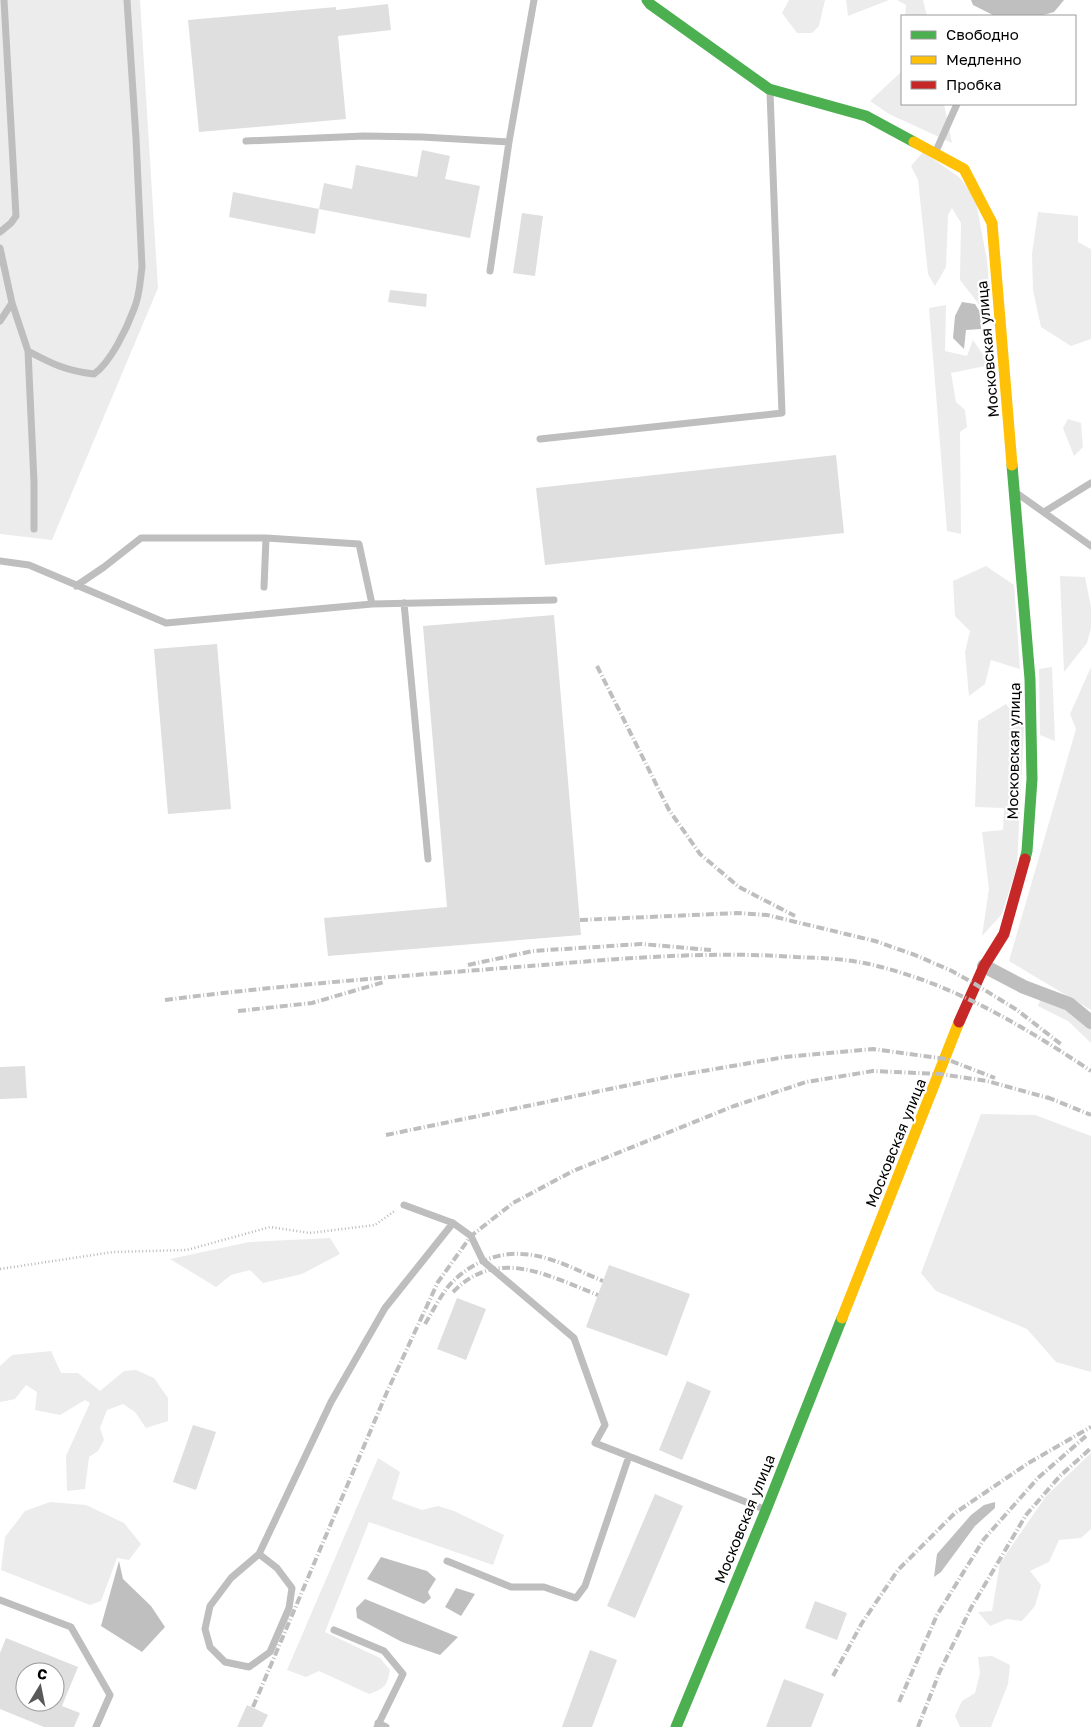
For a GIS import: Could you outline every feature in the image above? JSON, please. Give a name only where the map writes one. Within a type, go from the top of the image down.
[{"type":"street","name":"Московская улица","points":[[648,0],[650,4],[770,89],[866,116],[964,169],[992,223],[1016,492],[1030,678],[1032,779],[1027,851],[1004,934],[984,966],[968,999],[766,1510],[676,1727]]},
{"type":"street","points":[[984,966],[1024,987],[1068,1004],[1091,1022]]},
{"type":"lane","points":[[0,232],[16,216],[4,0]]},
{"type":"lane","points":[[28,351],[73,372],[94,374],[102,368],[110,357],[135,308],[142,266],[127,0]]},
{"type":"lane","points":[[490,271],[509,142],[534,0]]},
{"type":"lane","points":[[540,439],[782,413],[770,89]]},
{"type":"lane","points":[[935,154],[957,105]]},
{"type":"lane","points":[[246,141],[364,136],[422,136],[509,142]]},
{"type":"lane","points":[[0,248],[12,303],[28,351],[34,482],[34,529]]},
{"type":"lane","points":[[0,321],[12,303]]},
{"type":"lane","points":[[1044,512],[1091,483]]},
{"type":"lane","points":[[1016,492],[1091,546]]},
{"type":"lane","points":[[76,586],[141,538],[266,538],[359,544],[372,604]]},
{"type":"lane","points":[[264,587],[266,538]]},
{"type":"lane","points":[[0,562],[29,565],[166,622],[372,604],[554,600]]},
{"type":"lane","points":[[404,603],[428,859]]},
{"type":"lane","points":[[404,1205],[453,1223],[470,1236],[483,1261],[574,1338],[605,1424],[595,1443],[766,1510]]},
{"type":"lane","points":[[259,1554],[277,1568],[292,1588],[289,1608],[270,1652],[249,1667],[225,1662],[210,1646],[205,1629],[210,1606],[231,1578],[259,1554],[330,1402],[385,1308],[453,1223]]},
{"type":"lane","points":[[447,1561],[511,1587],[544,1587],[576,1598],[585,1586],[628,1456]]},
{"type":"lane","points":[[0,1600],[71,1627],[110,1694],[96,1727]]},
{"type":"lane","points":[[334,1630],[384,1651],[403,1674],[377,1725],[386,1727]]},
{"type":"path","points":[[0,1269],[113,1252],[187,1250],[270,1227],[310,1233],[375,1225],[404,1205]]},
{"type":"shaded area","points":[[0,0],[140,0],[158,288],[52,540],[0,534]]},
{"type":"shaded area","points":[[789,0],[825,0],[819,26],[812,33],[797,33],[782,13]]},
{"type":"shaded area","points":[[846,0],[889,0],[848,16]]},
{"type":"shaded area","points":[[897,0],[923,0],[927,15],[905,15],[906,5]]},
{"type":"shaded area","points":[[971,0],[1064,0],[1054,12],[1044,15],[993,15],[973,5]]},
{"type":"shaded area","points":[[901,72],[901,105],[944,105],[952,143],[889,114],[870,101]]},
{"type":"shaded area","points":[[923,152],[959,177],[975,197],[987,260],[991,308],[981,307],[960,280],[961,223],[952,208],[948,215],[946,267],[935,286],[928,274],[918,180],[911,166]]},
{"type":"shaded area","points":[[1038,212],[1078,216],[1078,242],[1091,249],[1091,339],[1071,346],[1041,327],[1033,290],[1032,254]]},
{"type":"shaded area","points":[[962,302],[975,304],[980,312],[981,329],[966,330],[964,349],[953,338],[955,316]]},
{"type":"shaded area","points":[[946,305],[945,351],[967,356],[973,340],[990,365],[951,373],[956,402],[965,410],[967,427],[960,432],[961,534],[947,531],[929,308]]},
{"type":"shaded area","points":[[1068,419],[1081,423],[1083,447],[1074,456],[1063,428]]},
{"type":"shaded area","points":[[986,566],[1014,585],[1020,669],[991,660],[985,684],[969,696],[965,652],[970,631],[955,616],[953,581]]},
{"type":"shaded area","points":[[1060,576],[1085,577],[1091,607],[1091,628],[1087,643],[1064,672]]},
{"type":"shaded area","points":[[1052,667],[1055,741],[1040,735],[1039,669]]},
{"type":"shaded area","points":[[1091,667],[1091,1010],[1009,961],[1076,729],[1070,714]]},
{"type":"shaded area","points":[[1006,704],[1024,727],[1017,866],[1002,914],[982,936],[989,889],[982,832],[1003,830],[1004,808],[975,807],[978,721]]},
{"type":"shaded area","points":[[1041,998],[1061,1007],[1091,1026],[1091,1043],[1068,1021],[1038,1006]]},
{"type":"shaded area","points":[[981,1114],[1035,1115],[1091,1136],[1091,1372],[1056,1362],[1027,1329],[936,1291],[921,1273]]},
{"type":"shaded area","points":[[330,1238],[340,1254],[302,1274],[263,1283],[250,1270],[231,1275],[216,1287],[170,1259],[249,1242]]},
{"type":"shaded area","points":[[51,1351],[61,1373],[78,1373],[100,1391],[124,1371],[136,1370],[154,1378],[168,1398],[168,1421],[146,1428],[135,1412],[123,1404],[107,1410],[100,1428],[104,1440],[98,1451],[89,1457],[85,1489],[67,1491],[66,1456],[90,1403],[85,1400],[60,1415],[35,1410],[37,1392],[26,1385],[15,1399],[0,1401],[0,1366],[12,1355]]},
{"type":"shaded area","points":[[1091,1453],[1091,1529],[1081,1538],[1059,1540],[1049,1562],[1030,1571],[1041,1585],[1035,1606],[1022,1621],[1007,1619],[990,1626],[978,1612],[992,1611],[1000,1563],[1046,1496]]},
{"type":"shaded area","points":[[378,1458],[400,1472],[392,1499],[422,1510],[438,1506],[454,1511],[504,1535],[493,1565],[369,1522],[325,1632],[380,1658],[390,1670],[388,1680],[384,1686],[369,1694],[319,1671],[306,1677],[287,1670]]},
{"type":"shaded area","points":[[50,1502],[86,1505],[124,1523],[141,1544],[129,1560],[117,1558],[101,1601],[90,1605],[1,1570],[5,1537],[25,1511]]},
{"type":"shaded area","points":[[995,1502],[995,1508],[975,1526],[941,1572],[934,1577],[937,1554],[971,1515],[984,1505]]},
{"type":"shaded area","points":[[381,1557],[427,1571],[436,1579],[428,1592],[431,1598],[424,1604],[367,1579]]},
{"type":"shaded area","points":[[119,1561],[123,1579],[151,1606],[165,1627],[142,1652],[101,1626]]},
{"type":"shaded area","points":[[456,1588],[475,1594],[461,1616],[445,1607]]},
{"type":"shaded area","points":[[365,1599],[458,1637],[440,1655],[402,1642],[357,1618],[356,1608]]},
{"type":"shaded area","points":[[992,1656],[1010,1665],[1008,1684],[991,1727],[960,1727],[955,1716],[962,1701],[975,1693],[980,1673],[978,1657]]},
{"type":"building","points":[[388,4],[391,30],[338,36],[346,119],[199,132],[188,20],[336,7],[336,10]]},
{"type":"building","points":[[422,150],[450,156],[445,179],[480,186],[470,238],[319,209],[324,183],[352,189],[356,165],[417,177]]},
{"type":"building","points":[[233,192],[319,209],[315,234],[229,217]]},
{"type":"building","points":[[522,213],[543,216],[535,276],[513,273]]},
{"type":"building","points":[[390,290],[427,294],[426,307],[388,302]]},
{"type":"building","points":[[836,455],[844,533],[545,565],[536,488]]},
{"type":"building","points":[[554,615],[581,935],[328,956],[324,918],[447,907],[423,626]]},
{"type":"building","points":[[217,644],[231,809],[168,814],[154,649]]},
{"type":"building","points":[[25,1066],[27,1098],[0,1099],[0,1067]]},
{"type":"building","points":[[609,1265],[690,1294],[667,1356],[586,1327]]},
{"type":"building","points":[[457,1298],[486,1309],[466,1360],[437,1349]]},
{"type":"building","points":[[687,1381],[711,1391],[682,1460],[659,1450]]},
{"type":"building","points":[[193,1425],[216,1432],[196,1490],[173,1482]]},
{"type":"building","points":[[655,1494],[683,1506],[635,1618],[607,1606]]},
{"type":"building","points":[[815,1601],[847,1613],[837,1640],[805,1628]]},
{"type":"building","points":[[6,1638],[78,1667],[65,1699],[65,1662],[15,1662],[15,1712],[65,1712],[65,1707],[80,1713],[74,1727],[44,1727],[0,1709],[0,1653]]},
{"type":"building","points":[[590,1650],[617,1660],[592,1727],[562,1727]]},
{"type":"building","points":[[784,1679],[824,1694],[811,1727],[766,1727]]},
{"type":"building","points":[[247,1705],[268,1715],[262,1727],[237,1727]]},
{"type":"railway","points":[[597,666],[669,810],[700,854],[739,887],[795,916]]},
{"type":"railway","points":[[580,920],[737,913],[767,915],[875,941],[952,971],[1017,1010],[1062,1045]]},
{"type":"railway","points":[[468,965],[533,951],[641,944],[711,950]]},
{"type":"railway","points":[[165,1000],[353,980],[637,958],[701,955],[827,958],[877,966],[934,984],[1015,1023],[1091,1071]]},
{"type":"railway","points":[[238,1011],[312,1003],[384,982]]},
{"type":"railway","points":[[386,1135],[668,1077],[785,1057],[873,1049],[946,1059],[995,1078]]},
{"type":"railway","points":[[253,1707],[387,1392],[438,1282],[471,1236],[513,1203],[573,1171],[734,1106],[806,1082],[873,1071],[940,1074],[987,1081],[1052,1099]]},
{"type":"railway","points":[[1047,1097],[1091,1115]]},
{"type":"railway","points":[[425,1324],[444,1292],[454,1280],[471,1267],[501,1255],[522,1254],[543,1257],[603,1281]]},
{"type":"railway","points":[[453,1292],[470,1278],[488,1270],[505,1268],[524,1269],[542,1274],[598,1295]]},
{"type":"railway","points":[[833,1676],[862,1623],[898,1570],[955,1513],[1027,1464],[1091,1427]]},
{"type":"railway","points":[[899,1702],[937,1615],[984,1539],[1038,1478],[1086,1436]]},
{"type":"railway","points":[[918,1727],[940,1671],[971,1608],[1026,1515],[1060,1476],[1091,1448]]},
{"type":"traffic: fast","points":[[647,0],[769,89],[866,116],[914,142]]},
{"type":"traffic: fast","points":[[1012,465],[1030,679],[1032,779],[1025,859]]},
{"type":"traffic: fast","points":[[676,1727],[766,1510],[842,1318]]},
{"type":"traffic: slow","points":[[914,142],[964,169],[992,223],[1012,465]]},
{"type":"traffic: slow","points":[[842,1318],[959,1022]]},
{"type":"traffic: jam","points":[[959,1022],[984,966],[1004,934],[1025,859]]}]
